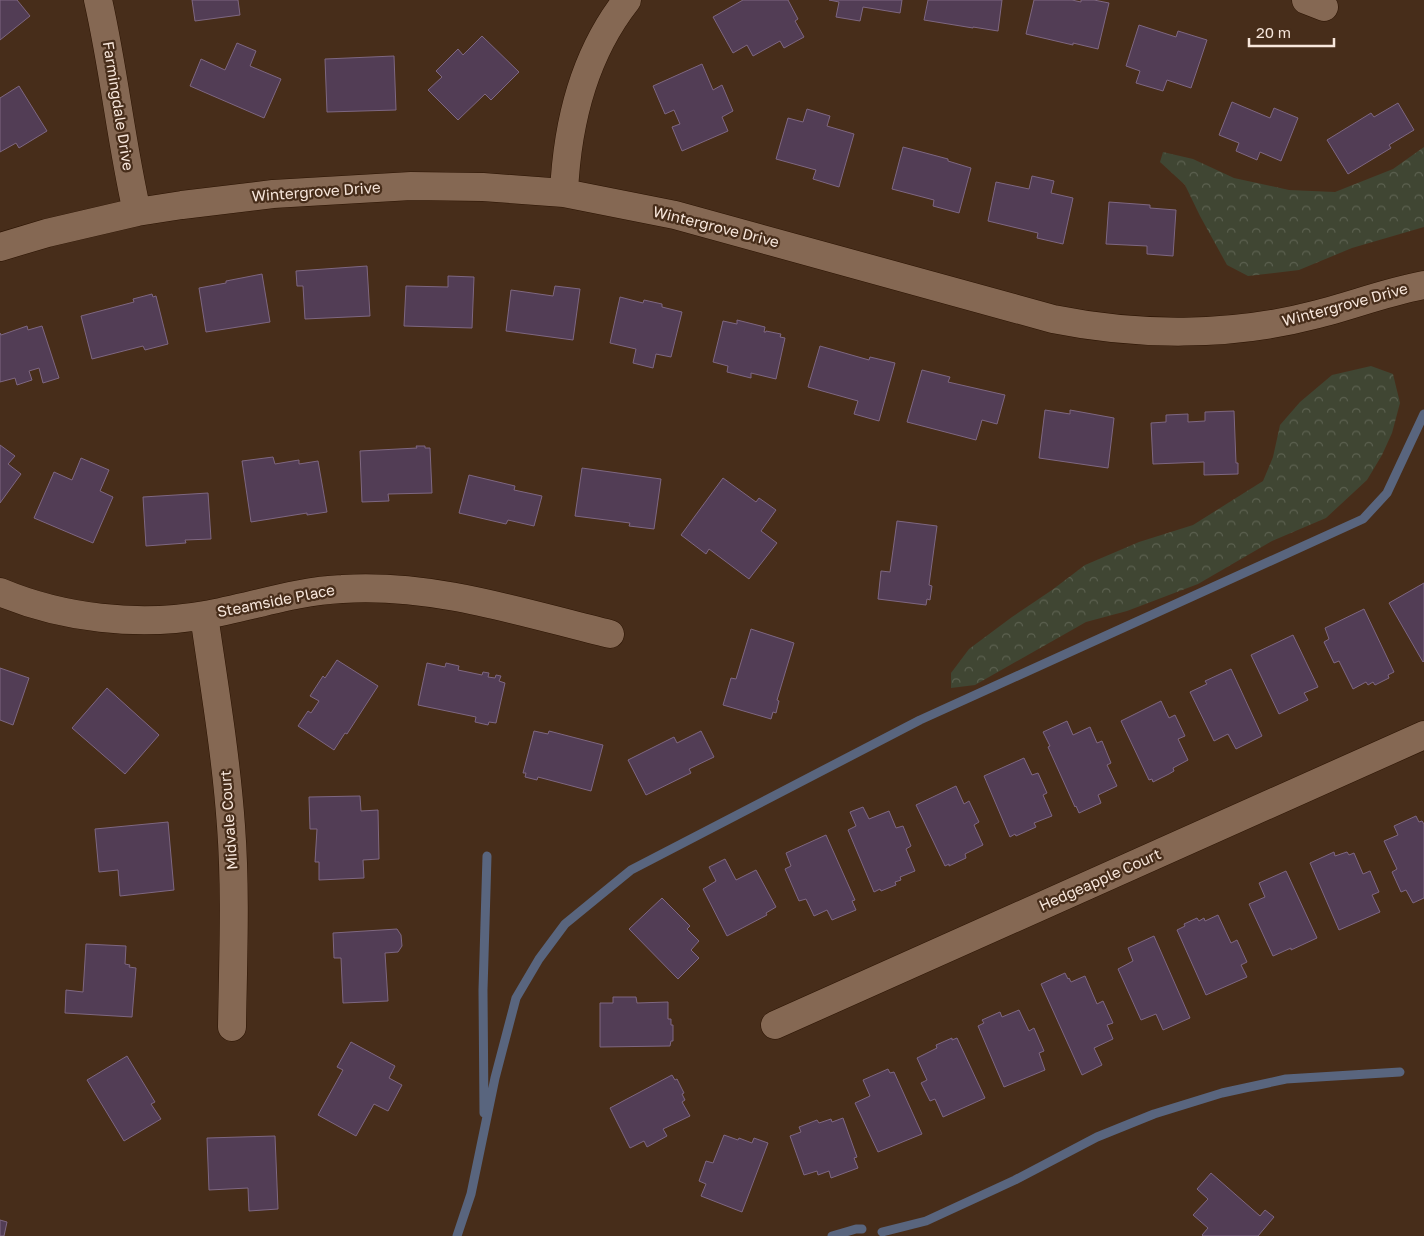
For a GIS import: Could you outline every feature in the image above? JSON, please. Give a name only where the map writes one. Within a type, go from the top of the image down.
[{"type":"street","name":"Farmingdale Drive","points":[[98,0],[108,45],[129,176],[137,212]]},
{"type":"street","points":[[564,193],[566,160],[578,95],[595,51],[627,0]]},
{"type":"street","name":"Wintergrove Drive","points":[[0,247],[48,233],[137,212],[182,205],[273,194],[411,186],[483,187],[564,193],[675,215],[1053,320],[1127,330],[1198,331],[1258,326],[1313,316],[1424,284]]},
{"type":"street","name":"Steamside Place","points":[[0,592],[13,598],[84,616],[156,620],[204,615],[293,595],[341,589],[389,588],[461,598],[610,634]]},
{"type":"street","name":"Midvale Court","points":[[204,615],[221,730],[231,826],[234,923],[232,1027]]},
{"type":"street","name":"Hedgeapple Court","points":[[775,1025],[1424,735]]},
{"type":"green space","points":[[1424,147],[1424,227],[1352,248],[1299,270],[1248,276],[1227,265],[1185,185],[1160,162],[1163,152],[1193,159],[1234,178],[1289,190],[1335,192],[1393,169]]},
{"type":"green space","points":[[1371,366],[1393,374],[1400,403],[1392,433],[1382,455],[1367,480],[1326,518],[1272,541],[1198,584],[1127,611],[1086,622],[975,685],[951,688],[951,673],[969,649],[1085,565],[1139,542],[1193,525],[1263,481],[1273,457],[1280,425],[1300,402],[1332,375]]},
{"type":"building","points":[[0,0],[17,0],[30,16],[0,40]]},
{"type":"building","points":[[192,0],[238,0],[240,15],[195,21]]},
{"type":"building","points":[[743,0],[788,0],[798,19],[795,21],[804,37],[784,48],[780,41],[753,56],[747,45],[733,53],[713,17]]},
{"type":"building","points":[[829,0],[902,0],[900,13],[863,7],[860,21],[836,17],[839,2]]},
{"type":"building","points":[[928,0],[1002,0],[998,31],[924,20]]},
{"type":"building","points":[[1034,0],[1072,0],[1081,2],[1081,0],[1094,0],[1109,3],[1098,49],[1026,34]]},
{"type":"building","points":[[1139,25],[1176,37],[1178,31],[1207,40],[1191,88],[1167,80],[1163,91],[1136,83],[1140,71],[1126,66]]},
{"type":"building","points":[[482,36],[519,72],[491,100],[485,94],[458,120],[428,90],[442,77],[436,71],[458,49],[463,55]]},
{"type":"building","points":[[237,43],[256,51],[250,66],[281,79],[264,118],[190,86],[201,59],[225,70]]},
{"type":"building","points":[[394,56],[396,110],[327,112],[325,59]]},
{"type":"building","points":[[702,64],[713,90],[722,85],[733,111],[722,117],[728,131],[682,151],[672,127],[680,124],[674,110],[665,114],[653,86]]},
{"type":"building","points":[[19,86],[47,131],[19,148],[16,143],[0,152],[0,98]]},
{"type":"building","points":[[1232,102],[1270,118],[1274,108],[1298,118],[1281,161],[1260,152],[1257,160],[1236,151],[1239,143],[1219,135]]},
{"type":"building","points":[[1398,103],[1414,130],[1389,145],[1391,148],[1348,174],[1327,140],[1371,113],[1374,117]]},
{"type":"building","points":[[807,109],[830,116],[827,126],[854,134],[839,187],[813,179],[816,170],[776,159],[788,118],[803,122]]},
{"type":"building","points":[[903,147],[948,159],[948,161],[971,168],[959,213],[933,206],[934,200],[892,189]]},
{"type":"building","points":[[1032,176],[1054,181],[1051,193],[1073,198],[1063,244],[1037,238],[1038,233],[988,221],[996,182],[1029,189]]},
{"type":"building","points":[[1109,202],[1150,205],[1150,208],[1176,210],[1173,256],[1147,254],[1147,246],[1106,244]]},
{"type":"building","points":[[367,266],[370,316],[305,319],[303,286],[297,286],[296,271]]},
{"type":"building","points":[[262,274],[270,322],[206,332],[199,288]]},
{"type":"building","points":[[448,276],[474,277],[472,328],[404,326],[406,286],[448,287]]},
{"type":"building","points":[[555,286],[580,289],[573,340],[506,331],[511,290],[553,296]]},
{"type":"building","points":[[152,294],[153,297],[156,296],[168,344],[145,350],[143,346],[92,359],[81,316],[134,302],[133,299]]},
{"type":"building","points":[[620,297],[643,303],[644,300],[662,304],[662,307],[682,312],[671,357],[656,354],[653,368],[633,363],[636,349],[610,343]]},
{"type":"building","points":[[737,320],[765,327],[764,332],[781,334],[780,337],[785,338],[776,379],[751,373],[751,378],[727,372],[728,366],[713,362],[723,321],[737,324]]},
{"type":"building","points":[[27,326],[28,330],[42,326],[59,378],[43,383],[39,368],[29,371],[32,380],[17,385],[15,378],[0,382],[0,333],[1,335]]},
{"type":"building","points":[[820,346],[869,360],[870,357],[895,363],[879,421],[854,414],[858,401],[808,387]]},
{"type":"building","points":[[922,370],[950,377],[948,382],[1005,395],[997,424],[982,420],[976,440],[907,422]]},
{"type":"building","points":[[1045,410],[1070,414],[1070,410],[1114,418],[1108,468],[1039,458]]},
{"type":"building","points":[[1234,411],[1238,474],[1204,475],[1204,462],[1153,464],[1151,423],[1166,422],[1166,415],[1188,414],[1188,422],[1205,421],[1205,412]]},
{"type":"building","points":[[0,445],[15,456],[8,464],[21,474],[0,503]]},
{"type":"building","points":[[416,446],[430,448],[432,493],[388,494],[389,501],[362,502],[360,451],[417,448]]},
{"type":"building","points":[[273,457],[275,464],[299,460],[299,464],[318,461],[327,512],[307,515],[307,513],[251,522],[242,461]]},
{"type":"building","points":[[81,458],[109,470],[100,491],[113,497],[93,543],[34,518],[54,472],[72,480]]},
{"type":"building","points":[[582,468],[661,479],[654,529],[629,526],[630,523],[575,516]]},
{"type":"building","points":[[469,475],[515,486],[514,490],[542,496],[534,526],[508,520],[506,524],[459,513]]},
{"type":"building","points":[[723,478],[756,502],[759,498],[776,510],[761,531],[777,543],[749,579],[709,549],[706,554],[681,535]]},
{"type":"building","points":[[208,493],[211,539],[185,540],[186,543],[146,546],[143,497]]},
{"type":"building","points":[[897,521],[937,526],[929,585],[932,586],[930,600],[927,599],[926,605],[878,599],[881,571],[890,572]]},
{"type":"building","points":[[1424,583],[1424,661],[1423,662],[1389,603]]},
{"type":"building","points":[[1364,609],[1394,672],[1388,675],[1389,678],[1375,685],[1373,682],[1368,685],[1366,682],[1353,689],[1339,661],[1334,663],[1324,642],[1329,639],[1325,628]]},
{"type":"building","points":[[751,629],[794,643],[777,700],[779,701],[776,713],[773,712],[771,719],[723,705],[731,678],[736,679]]},
{"type":"building","points":[[1293,635],[1318,687],[1304,693],[1308,700],[1279,714],[1251,655]]},
{"type":"building","points":[[337,660],[378,686],[347,734],[345,733],[334,750],[298,726],[308,711],[311,713],[319,701],[310,696],[323,676],[325,678]]},
{"type":"building","points":[[427,663],[445,667],[446,663],[459,666],[458,670],[482,675],[483,672],[489,673],[488,677],[495,678],[496,675],[501,676],[499,681],[505,683],[496,723],[489,722],[488,725],[475,722],[476,717],[418,705]]},
{"type":"building","points":[[0,668],[29,678],[13,725],[0,720]]},
{"type":"building","points":[[1231,669],[1262,736],[1236,749],[1228,734],[1214,741],[1190,692],[1207,684],[1205,681]]},
{"type":"building","points":[[107,688],[159,735],[125,774],[72,728]]},
{"type":"building","points":[[1161,701],[1169,718],[1175,715],[1185,736],[1178,739],[1188,760],[1173,768],[1174,771],[1153,782],[1152,779],[1149,780],[1121,721]]},
{"type":"building","points":[[1067,721],[1073,735],[1090,727],[1097,743],[1102,741],[1111,763],[1107,765],[1117,786],[1098,795],[1101,803],[1079,813],[1048,747],[1050,746],[1043,732]]},
{"type":"building","points":[[534,731],[548,734],[549,731],[603,745],[591,791],[538,777],[537,780],[525,777],[526,773],[523,773]]},
{"type":"building","points":[[701,731],[714,757],[689,769],[691,773],[646,795],[628,760],[674,737],[677,743]]},
{"type":"building","points":[[1024,758],[1032,775],[1038,773],[1047,793],[1043,795],[1052,816],[1034,823],[1036,827],[1010,837],[984,776]]},
{"type":"building","points":[[956,786],[964,804],[969,801],[979,822],[974,825],[983,845],[965,854],[966,858],[945,866],[916,805]]},
{"type":"building","points":[[360,796],[361,811],[378,810],[379,859],[363,860],[364,878],[319,880],[319,862],[315,862],[317,829],[310,829],[309,797]]},
{"type":"building","points":[[863,807],[869,819],[889,811],[896,828],[903,826],[911,846],[906,849],[915,871],[900,877],[901,880],[895,882],[896,885],[881,891],[880,889],[874,892],[848,830],[856,826],[850,812]]},
{"type":"building","points":[[1416,816],[1419,822],[1422,821],[1424,824],[1424,898],[1413,903],[1406,890],[1401,892],[1392,872],[1397,869],[1384,841],[1398,835],[1394,826]]},
{"type":"building","points":[[168,822],[174,890],[120,896],[118,870],[99,872],[95,829]]},
{"type":"building","points":[[826,835],[855,900],[852,901],[856,910],[832,920],[827,910],[814,916],[806,899],[799,901],[785,869],[791,866],[786,853]]},
{"type":"building","points":[[1334,852],[1335,856],[1347,852],[1349,855],[1354,853],[1363,874],[1370,871],[1379,892],[1372,895],[1380,912],[1339,930],[1310,863]]},
{"type":"building","points":[[725,859],[736,880],[756,870],[776,907],[766,913],[767,915],[727,936],[703,889],[716,881],[709,867]]},
{"type":"building","points":[[1286,871],[1317,938],[1273,956],[1249,904],[1265,897],[1259,883]]},
{"type":"building","points":[[662,898],[690,926],[687,929],[699,941],[691,950],[699,958],[678,979],[629,929]]},
{"type":"building","points":[[1218,915],[1231,943],[1237,940],[1247,962],[1241,965],[1247,977],[1206,995],[1177,930],[1185,926],[1184,924],[1197,918],[1199,921],[1204,918],[1205,921]]},
{"type":"building","points":[[397,929],[401,935],[402,946],[398,952],[385,953],[388,1001],[343,1003],[341,958],[334,958],[333,933]]},
{"type":"building","points":[[1154,936],[1190,1018],[1163,1030],[1156,1014],[1141,1020],[1118,969],[1133,961],[1128,948]]},
{"type":"building","points":[[86,944],[126,946],[125,964],[136,968],[132,1017],[65,1013],[66,990],[83,992]]},
{"type":"building","points":[[1065,973],[1071,982],[1085,976],[1097,1004],[1103,1001],[1113,1023],[1107,1025],[1113,1039],[1094,1048],[1102,1065],[1082,1075],[1041,984]]},
{"type":"building","points":[[613,997],[636,997],[637,1003],[668,1002],[668,1019],[671,1019],[671,1025],[673,1025],[673,1041],[671,1041],[670,1046],[600,1047],[600,1003],[613,1003]]},
{"type":"building","points":[[1019,1010],[1029,1031],[1034,1028],[1044,1051],[1039,1053],[1045,1070],[1004,1087],[978,1026],[984,1023],[982,1020],[1000,1012],[1002,1017]]},
{"type":"building","points":[[952,1038],[952,1040],[957,1038],[985,1098],[943,1117],[935,1099],[930,1101],[921,1083],[927,1080],[917,1058],[937,1048],[936,1045]]},
{"type":"building","points":[[351,1042],[395,1066],[389,1078],[402,1085],[388,1111],[374,1104],[356,1136],[318,1115],[343,1070],[337,1067]]},
{"type":"building","points":[[127,1056],[155,1102],[151,1104],[161,1119],[124,1141],[87,1080]]},
{"type":"building","points":[[888,1069],[890,1073],[894,1072],[922,1134],[878,1152],[855,1103],[870,1096],[863,1080]]},
{"type":"building","points":[[672,1075],[675,1080],[677,1079],[684,1093],[682,1094],[685,1100],[682,1102],[690,1116],[663,1129],[667,1136],[647,1147],[644,1141],[630,1148],[610,1108]]},
{"type":"building","points":[[843,1118],[857,1157],[854,1158],[858,1168],[831,1178],[829,1171],[818,1175],[817,1171],[804,1175],[790,1136],[801,1132],[799,1127],[817,1120],[819,1123],[831,1119],[832,1122]]},
{"type":"building","points":[[724,1135],[752,1143],[754,1138],[768,1143],[742,1212],[701,1196],[706,1184],[699,1181],[706,1161],[713,1163]]},
{"type":"building","points":[[275,1136],[278,1209],[249,1211],[248,1188],[209,1190],[207,1138]]},
{"type":"building","points":[[1211,1173],[1260,1216],[1265,1210],[1274,1217],[1258,1236],[1202,1235],[1208,1228],[1193,1215],[1208,1199],[1197,1189]]},
{"type":"building","points":[[0,1220],[7,1222],[4,1236],[0,1236]]},
{"type":"waterway","points":[[457,1236],[471,1194],[495,1078],[516,998],[539,959],[565,924],[631,870],[920,720],[1363,519],[1387,493],[1424,414]]},
{"type":"waterway","points":[[484,1113],[483,990],[487,856]]},
{"type":"waterway","points":[[882,1232],[926,1221],[1015,1180],[1097,1137],[1154,1114],[1222,1093],[1286,1079],[1400,1072]]},
{"type":"waterway","points":[[832,1236],[862,1229]]}]
